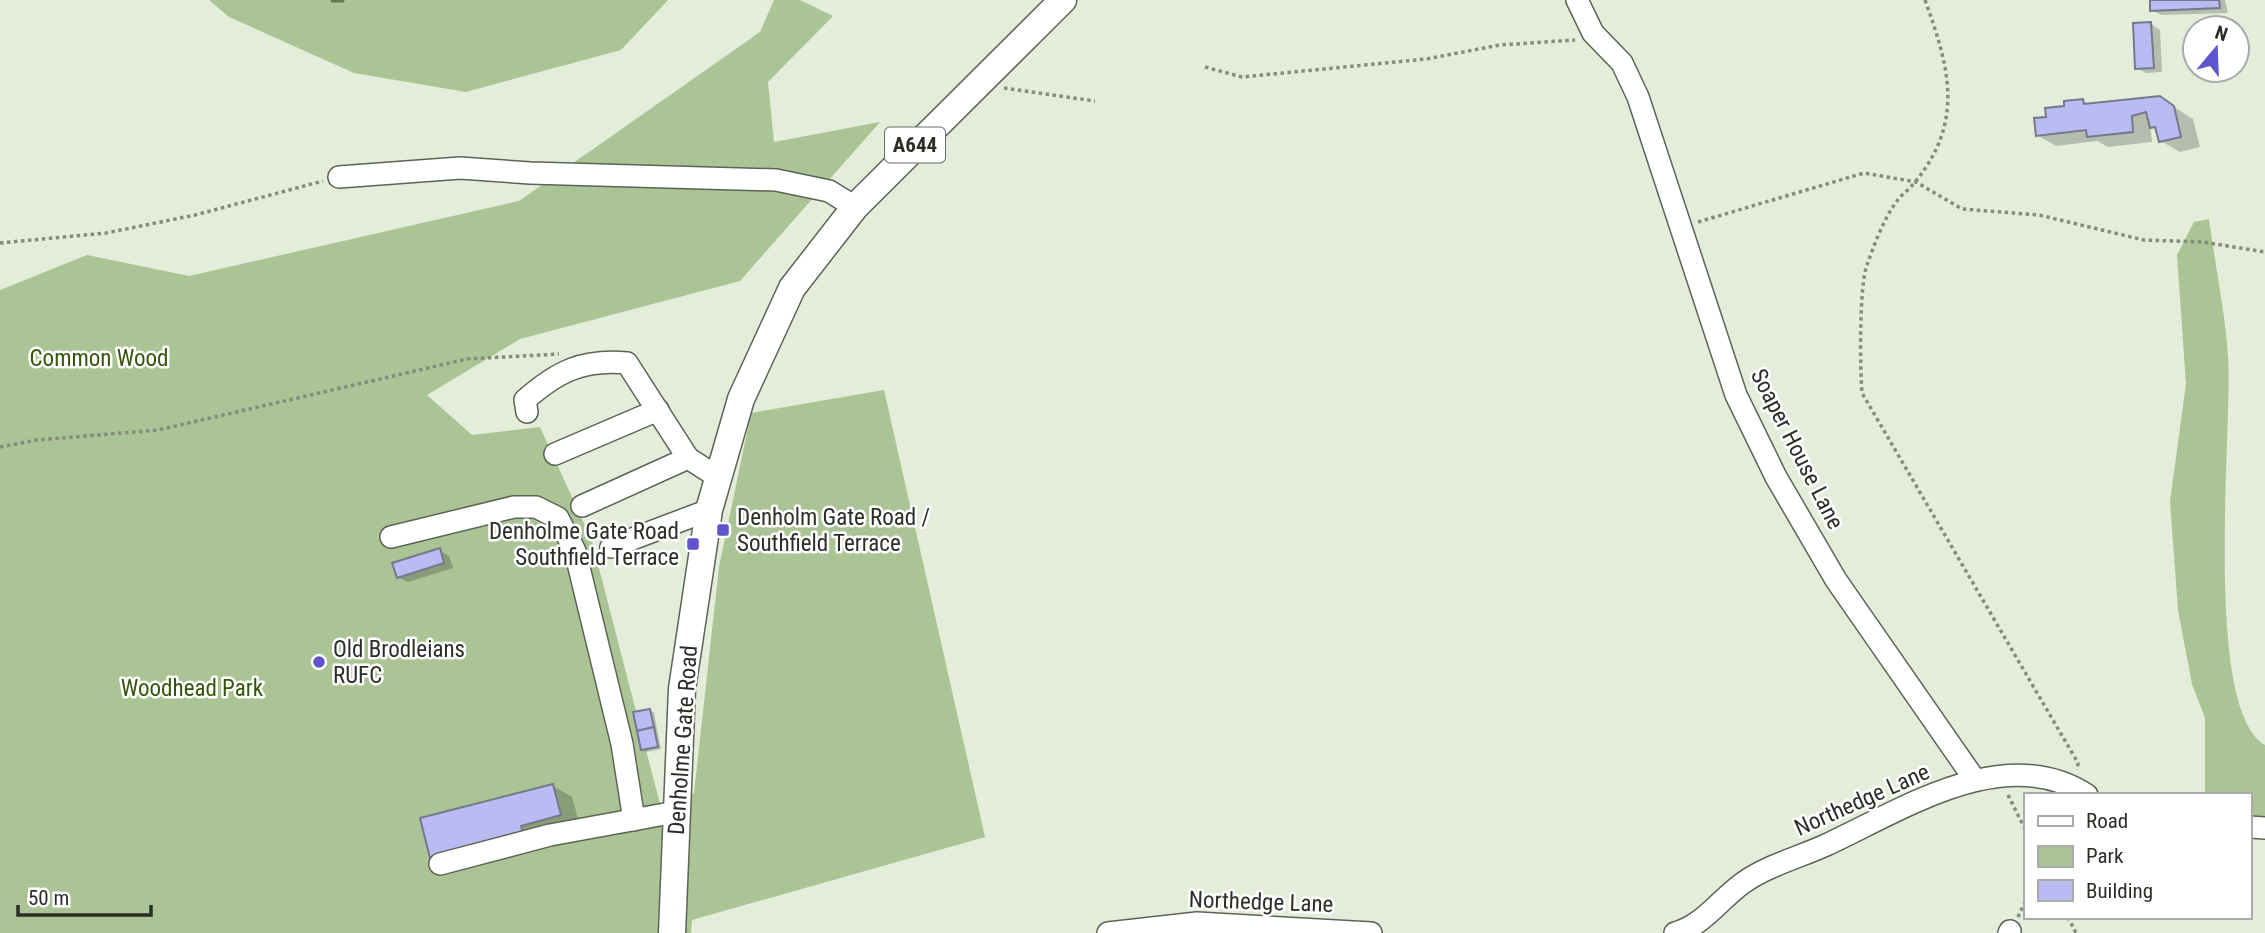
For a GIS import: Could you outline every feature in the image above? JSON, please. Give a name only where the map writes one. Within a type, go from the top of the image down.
[{"type":"main road","name":"Denholme Gate Road","points":[[672,933],[682,689],[709,510],[716,476],[741,398],[792,288],[855,207],[1063,0]]},
{"type":"street","name":"Soaper House Lane","points":[[1577,0],[1593,33],[1622,63],[1629,77],[1736,395],[1776,477],[1843,591],[1975,780]]},
{"type":"street","points":[[339,177],[460,168],[530,173],[776,180],[829,191],[855,207]]},
{"type":"street","points":[[527,412],[525,400],[554,376],[600,360],[627,363],[688,458],[716,476]]},
{"type":"street","points":[[555,454],[658,410]]},
{"type":"street","points":[[582,506],[688,458]]},
{"type":"street","points":[[391,537],[514,507],[536,507],[558,517],[575,551],[622,744],[634,820]]},
{"type":"street","points":[[611,547],[709,510]]},
{"type":"street","name":"Northedge Lane","points":[[1675,933],[1693,928],[1744,881],[1975,780],[2040,777],[2080,790]]},
{"type":"street","points":[[440,864],[465,860],[550,835],[676,812]]},
{"type":"street","name":"Northedge Lane","points":[[1108,933],[1197,923],[1371,933]]},
{"type":"path","points":[[1926,0],[1937,33],[1950,97],[1947,116],[1934,153],[1916,182],[1895,203],[1866,267],[1860,371],[1862,393],[2078,762],[2080,790]]},
{"type":"path","points":[[1205,66],[1242,77],[1426,59],[1500,45],[1584,39],[1593,33]]},
{"type":"path","points":[[977,84],[1095,101]]},
{"type":"path","points":[[1681,227],[1864,173],[1916,182],[1962,209],[2039,215],[2144,240],[2203,242],[2265,252]]},
{"type":"path","points":[[0,243],[106,233],[195,215],[339,177]]},
{"type":"path","points":[[0,447],[37,440],[158,430],[467,359],[567,355]]},
{"type":"path","points":[[2000,777],[2024,828]]},
{"type":"green space","points":[[209,0],[668,0],[621,50],[466,92],[354,73],[229,17]]},
{"type":"green space","name":"Old Brodleians RUFC","points":[[774,0],[800,0],[833,16],[768,82],[774,142],[880,122],[740,281],[520,339],[427,395],[472,435],[540,427],[592,541],[661,808],[694,793],[719,567],[751,413],[884,390],[985,837],[692,920],[691,933],[0,933],[0,290],[87,255],[189,276],[519,201],[760,32]]},
{"type":"green space","points":[[2209,219],[2222,305],[2228,356],[2225,501],[2227,625],[2233,679],[2246,721],[2265,745],[2265,822],[2251,822],[2251,793],[2205,793],[2205,718],[2192,684],[2178,610],[2170,501],[2186,384],[2177,255],[2194,222]]},
{"type":"building","points":[[2150,0],[2219,0],[2220,8],[2150,11]]},
{"type":"building","points":[[2151,22],[2154,68],[2135,69],[2133,23]]},
{"type":"building","points":[[2160,96],[2174,106],[2181,137],[2159,142],[2155,127],[2150,128],[2146,112],[2132,116],[2133,132],[2087,137],[2086,130],[2036,136],[2034,118],[2046,117],[2045,108],[2064,106],[2064,101],[2083,99],[2084,104]]},
{"type":"building","points":[[440,548],[444,563],[397,578],[392,563]]},
{"type":"building","points":[[650,709],[654,727],[637,731],[633,712]]},
{"type":"building","points":[[654,727],[658,747],[641,750],[637,731]]},
{"type":"building","points":[[553,784],[561,815],[521,826],[523,834],[430,858],[420,818]]},
{"type":"waterway","points":[[333,0],[342,0]]},
{"type":"place","name":"Denholm Gate Road / Southfield Terrace","points":[[723,530]]},
{"type":"place","name":"Denholme Gate Road Southfield Terrace","points":[[693,544]]},
{"type":"place","name":"Old Brodleians RUFC","points":[[319,662]]},
{"type":"park label","name":"Common Wood","points":[[99,358]]},
{"type":"park label","name":"Woodhead Park","points":[[192,688]]}]
